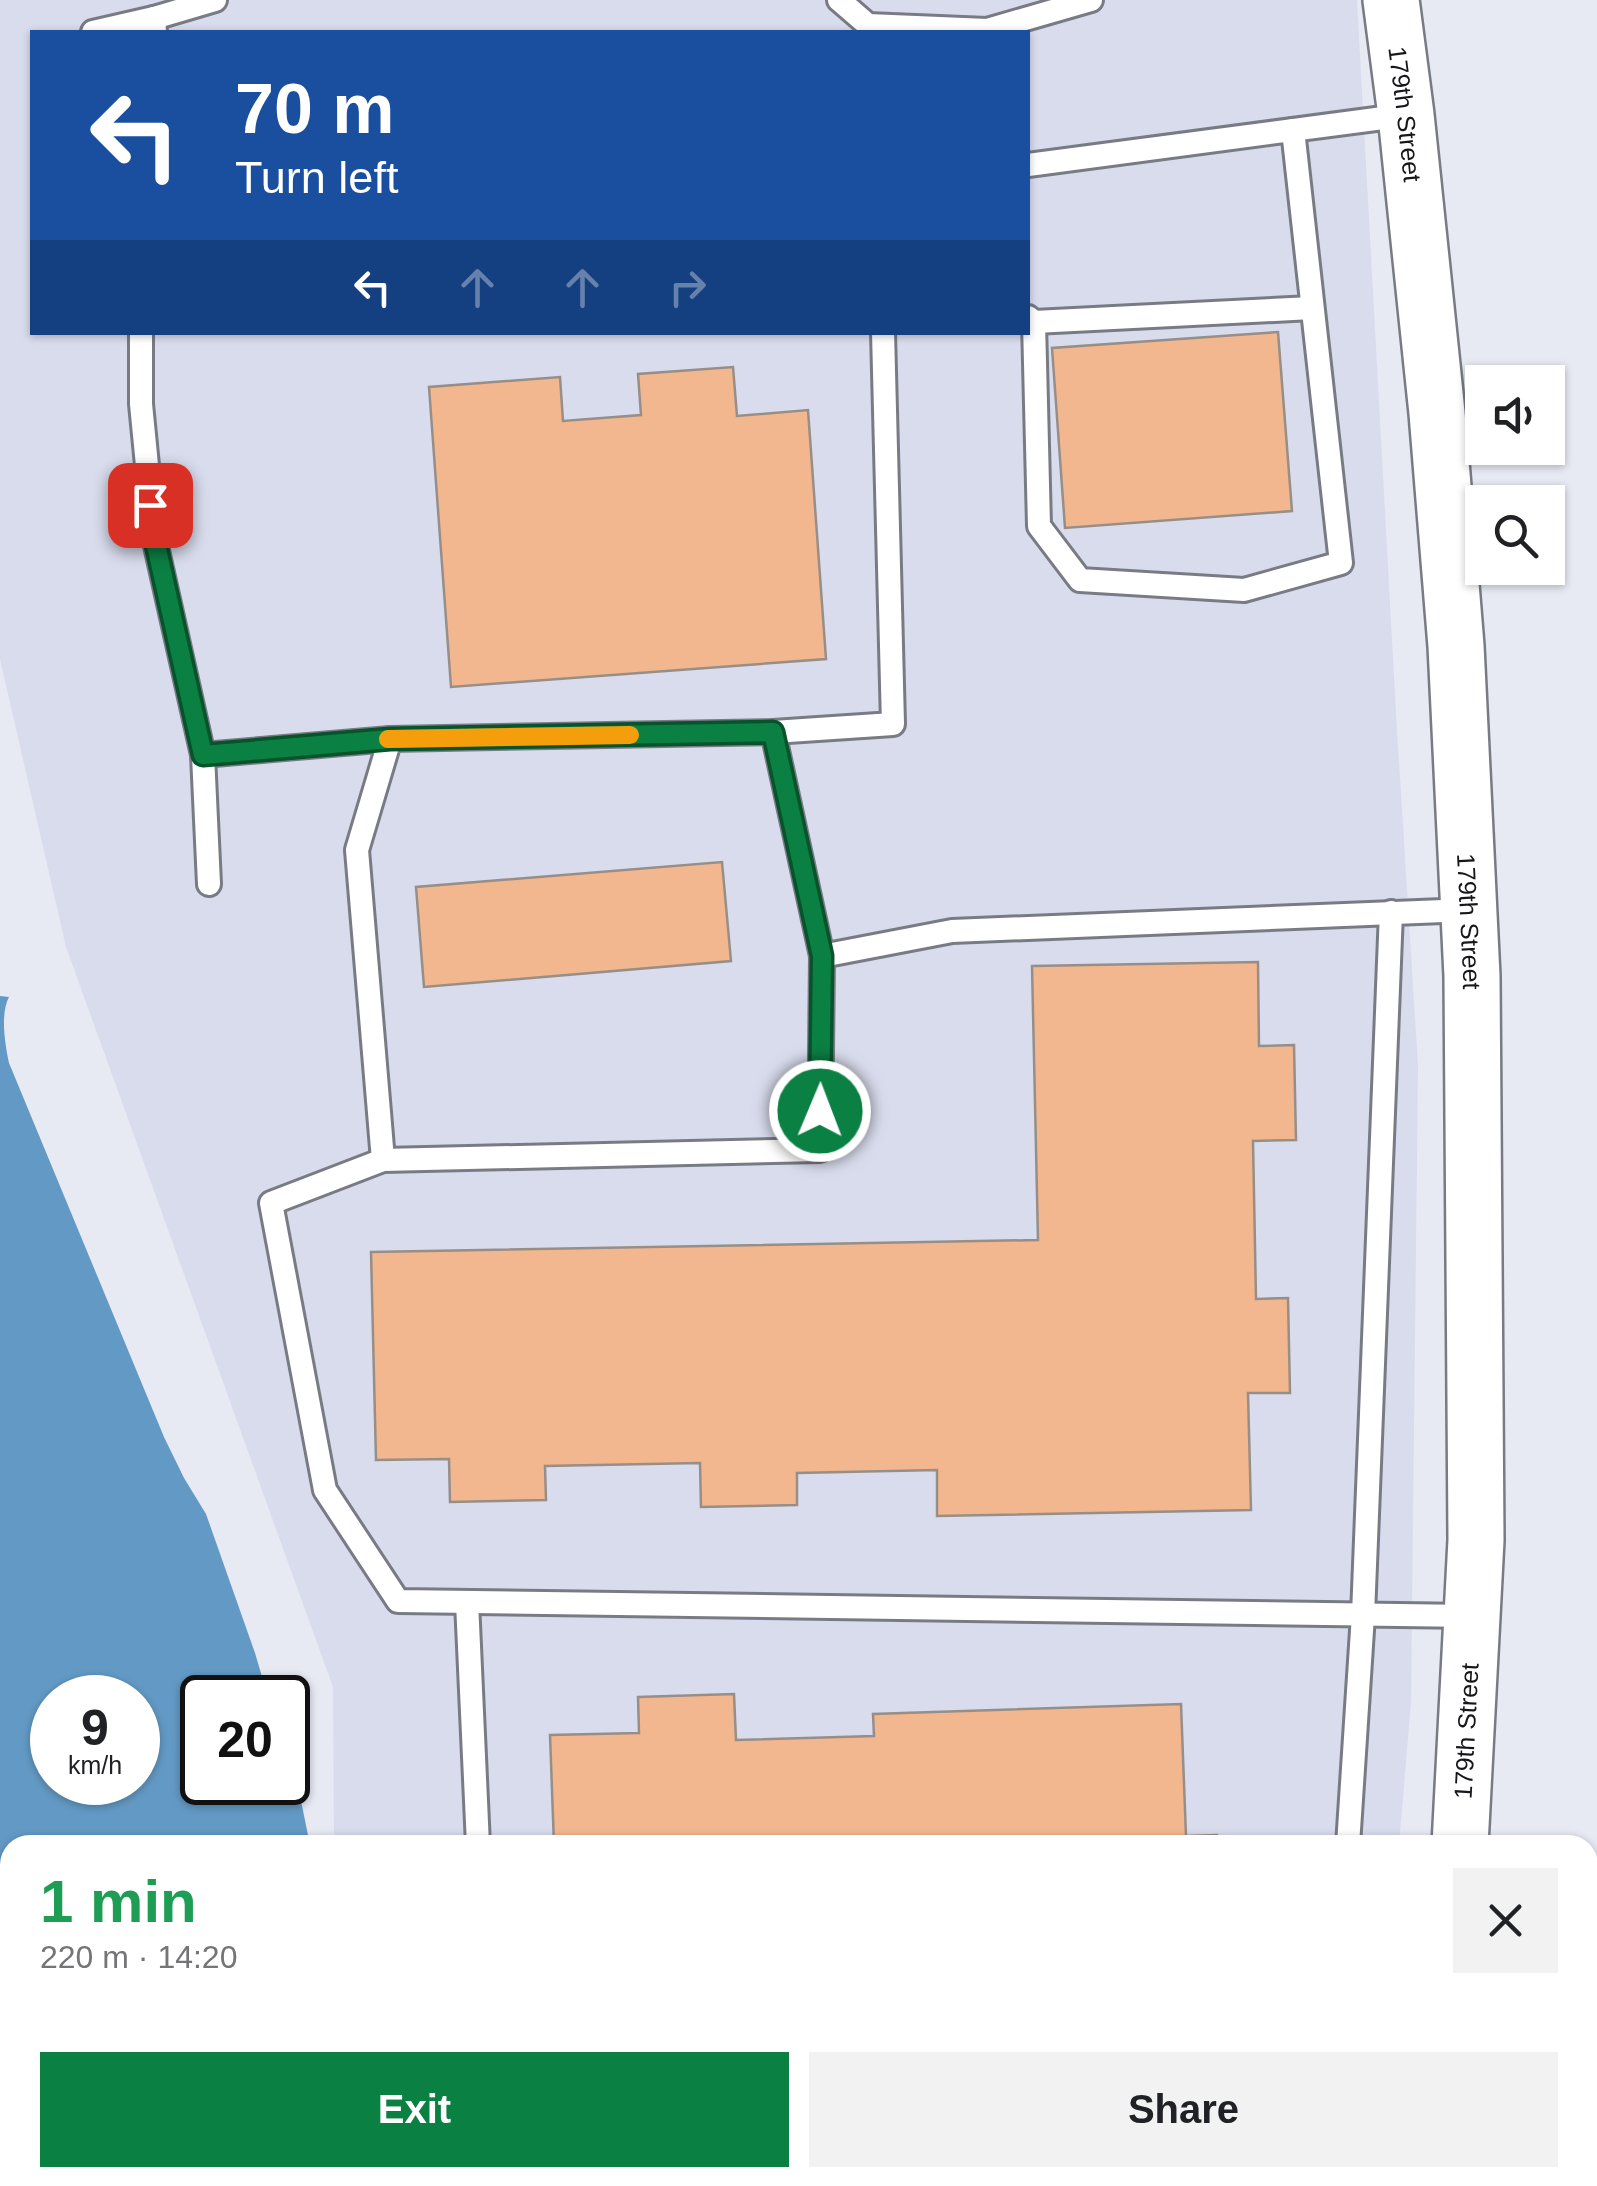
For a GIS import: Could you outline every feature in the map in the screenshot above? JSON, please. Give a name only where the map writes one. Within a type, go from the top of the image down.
[{"type":"street","name":"179th Street","points":[[1391,0],[1437,413],[1456,646],[1472,976],[1476,1540],[1461,1835]]},
{"type":"lane","points":[[110,30],[154,25],[216,0]]},
{"type":"lane","points":[[839,0],[868,25],[967,30]]},
{"type":"lane","points":[[990,30],[1091,0]]},
{"type":"lane","points":[[1030,165],[1406,115]]},
{"type":"lane","points":[[1293,130],[1342,563],[1244,590],[1080,580],[1039,526],[1031,320],[1312,308]]},
{"type":"lane","points":[[141,335],[142,404],[154,536],[203,755],[209,884]]},
{"type":"lane","points":[[203,755],[390,739],[773,732],[893,724],[883,335]]},
{"type":"lane","points":[[773,732],[822,956],[820,1150],[384,1160],[271,1203],[325,1490],[398,1601],[1472,1616]]},
{"type":"lane","points":[[384,1160],[357,850],[390,739]]},
{"type":"lane","points":[[822,956],[952,930],[1468,910]]},
{"type":"lane","points":[[1349,1835],[1362,1614],[1392,912]]},
{"type":"lane","points":[[467,1602],[478,1835]]},
{"type":"shaded area","points":[[0,0],[1357,0],[1418,1065],[1411,1702],[1400,1835],[334,1835],[333,1687],[66,947],[0,659]]},
{"type":"water","points":[[0,996],[9,997],[4,1020],[9,1063],[164,1437],[206,1514],[262,1675],[180,1675],[180,1805],[302,1805],[308,1835],[0,1835]]},
{"type":"building","points":[[1278,332],[1292,511],[1065,528],[1052,348]]},
{"type":"building","points":[[733,367],[737,416],[808,410],[826,659],[451,687],[429,387],[560,377],[563,421],[641,415],[638,374]]},
{"type":"building","points":[[722,862],[731,961],[424,987],[416,887]]},
{"type":"building","points":[[1258,962],[1259,1046],[1294,1045],[1296,1140],[1253,1141],[1256,1299],[1288,1298],[1290,1393],[1248,1393],[1251,1510],[937,1516],[937,1470],[797,1473],[797,1505],[701,1507],[700,1463],[545,1466],[546,1500],[450,1502],[449,1459],[376,1460],[371,1252],[1038,1240],[1032,966]]},
{"type":"building","points":[[734,1694],[736,1740],[874,1736],[873,1714],[1181,1704],[1186,1835],[554,1835],[550,1735],[639,1733],[638,1697]]},
{"type":"slow traffic","points":[[388,739],[630,735]]},
{"type":"route","points":[[150,505],[203,755],[390,739],[773,732],[822,956],[820,1111]]}]
